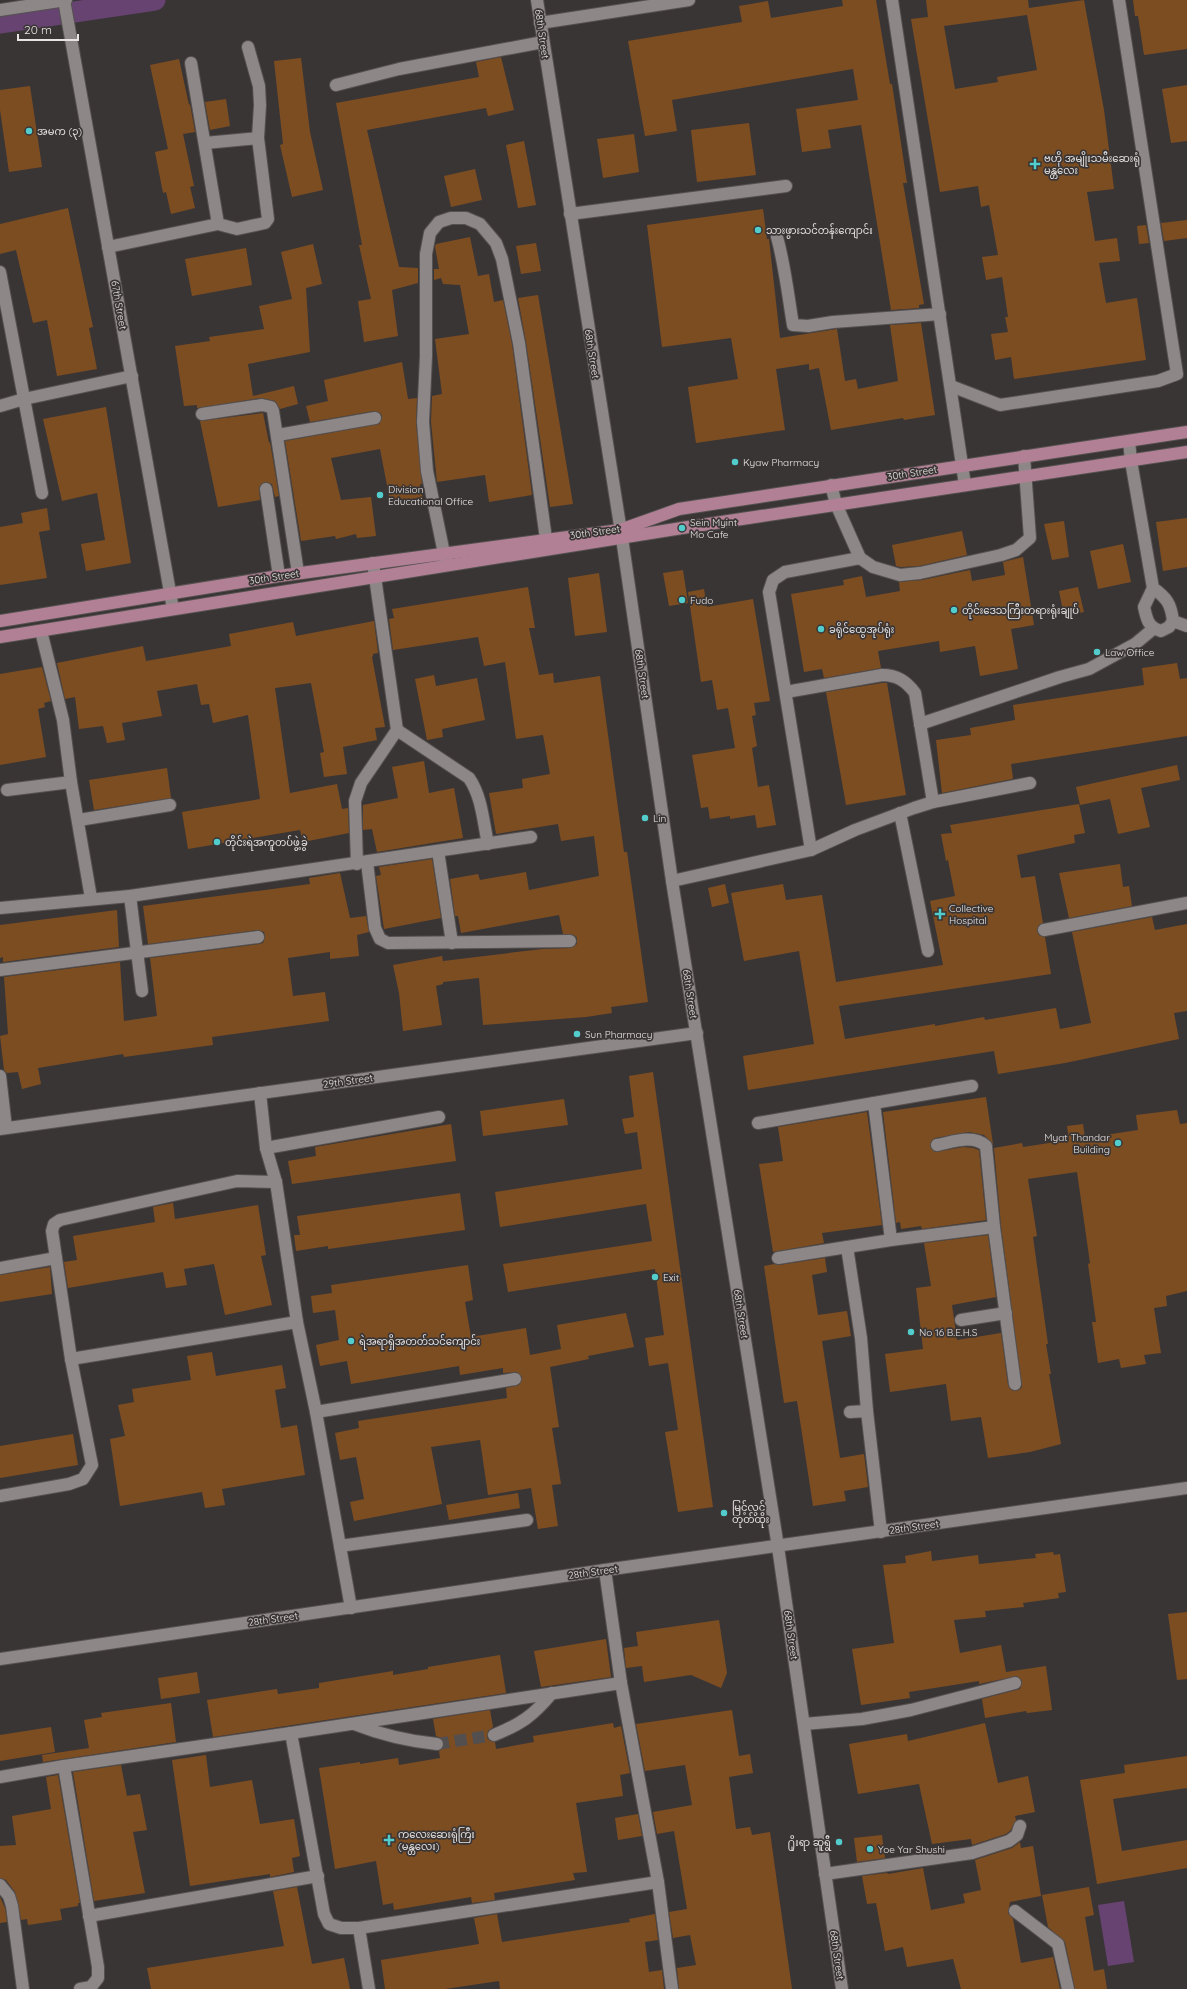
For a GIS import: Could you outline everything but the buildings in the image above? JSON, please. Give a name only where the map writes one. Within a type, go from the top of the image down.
[{"type":"main road","name":"30th Street","points":[[0,637],[375,577],[445,559],[546,539],[621,534],[679,508],[1187,432]]},
{"type":"main road","name":"30th Street","points":[[0,622],[298,573],[373,563],[445,559],[758,516],[1187,452]]},
{"type":"main road","points":[[756,497],[758,516]]},
{"type":"street","name":"68th Street","points":[[537,0],[621,534],[672,881],[778,1547],[842,1989]]},
{"type":"street","points":[[540,23],[689,0]]},
{"type":"street","points":[[892,0],[952,386],[965,485]]},
{"type":"street","points":[[952,386],[1000,405],[1158,382],[1182,373],[1119,0]]},
{"type":"street","points":[[0,10],[65,1]]},
{"type":"street","name":"67th Street","points":[[65,1],[173,609]]},
{"type":"street","points":[[336,84],[407,68],[543,42]]},
{"type":"street","points":[[108,247],[218,224],[237,229],[265,223],[268,219],[258,138],[260,105],[259,86],[248,48]]},
{"type":"street","points":[[191,63],[218,224]]},
{"type":"street","points":[[205,143],[258,138]]},
{"type":"street","points":[[570,214],[786,186]]},
{"type":"street","points":[[445,559],[427,471],[423,422],[426,356],[426,254],[430,233],[439,222],[451,218],[466,218],[480,224],[496,242],[502,259],[519,343],[546,539]]},
{"type":"street","points":[[778,237],[785,264],[786,285],[793,324],[808,326],[833,322],[940,314]]},
{"type":"street","points":[[0,272],[42,493]]},
{"type":"street","points":[[0,406],[24,399],[132,376]]},
{"type":"street","points":[[202,414],[267,406],[273,411],[278,435],[298,573]]},
{"type":"street","points":[[278,435],[375,418]]},
{"type":"street","points":[[1129,441],[1131,461],[1153,588],[1144,608],[1146,618],[1153,628],[1161,631],[1169,627],[1173,621],[1169,603],[1165,596],[1153,588]]},
{"type":"street","points":[[831,485],[836,504],[860,558],[873,567],[900,575],[920,573],[1001,555],[1016,550],[1030,538],[1024,456]]},
{"type":"street","points":[[266,489],[279,576]]},
{"type":"street","points":[[811,850],[769,592],[773,580],[785,572],[860,558]]},
{"type":"street","points":[[373,563],[397,730],[361,783],[355,800],[362,863],[375,928],[380,939],[388,943],[570,941]]},
{"type":"street","points":[[1173,621],[1187,626]]},
{"type":"street","points":[[920,724],[1060,677],[1089,669],[1136,644],[1153,628]]},
{"type":"street","points":[[41,631],[63,720],[71,782],[79,820],[91,898]]},
{"type":"street","points":[[786,692],[893,674],[907,682],[915,693],[933,802]]},
{"type":"street","points":[[397,730],[469,778],[476,787],[488,844]]},
{"type":"street","points":[[7,790],[71,782]]},
{"type":"street","points":[[672,881],[811,850],[855,830],[933,802],[1030,783]]},
{"type":"street","points":[[79,820],[170,805]]},
{"type":"street","points":[[900,813],[928,951]]},
{"type":"street","points":[[0,908],[91,898],[130,896],[531,837]]},
{"type":"street","points":[[438,851],[452,942]]},
{"type":"street","points":[[130,896],[142,991]]},
{"type":"street","points":[[1044,930],[1187,903]]},
{"type":"street","points":[[0,970],[137,954],[258,937]]},
{"type":"street","name":"29th Street","points":[[3,1128],[697,1033]]},
{"type":"street","points":[[0,1076],[3,1128]]},
{"type":"street","points":[[758,1123],[972,1086]]},
{"type":"street","points":[[260,1093],[266,1148],[276,1182],[297,1322],[316,1412],[351,1608]]},
{"type":"street","points":[[874,1103],[891,1240]]},
{"type":"street","points":[[266,1148],[439,1117]]},
{"type":"street","points":[[938,1145],[973,1139],[982,1142],[986,1146],[994,1227],[1015,1384]]},
{"type":"street","points":[[0,1496],[69,1484],[83,1479],[92,1466],[71,1359],[52,1231],[54,1224],[60,1220],[237,1181],[276,1182]]},
{"type":"street","points":[[778,1258],[891,1240],[994,1227]]},
{"type":"street","points":[[847,1247],[861,1338],[867,1411],[881,1532]]},
{"type":"street","points":[[0,1268],[56,1258]]},
{"type":"street","points":[[961,1320],[1006,1313]]},
{"type":"street","points":[[71,1359],[297,1322]]},
{"type":"street","points":[[316,1412],[515,1380]]},
{"type":"street","points":[[850,1412],[867,1411]]},
{"type":"street","name":"28th Street","points":[[0,1659],[605,1570],[778,1547],[1187,1488]]},
{"type":"street","points":[[340,1546],[527,1520]]},
{"type":"street","points":[[605,1570],[621,1683],[658,1882],[672,1989]]},
{"type":"street","points":[[0,1777],[64,1766],[621,1683]]},
{"type":"street","points":[[804,1724],[862,1719],[912,1710],[1015,1683]]},
{"type":"street","points":[[494,1735],[525,1721],[536,1712],[552,1693]]},
{"type":"street","points":[[353,1724],[384,1736],[437,1744]]},
{"type":"street","points":[[291,1733],[324,1914],[329,1924],[341,1928],[359,1928],[658,1882]]},
{"type":"street","points":[[64,1766],[98,1967],[98,1978],[87,1988]]},
{"type":"street","points":[[825,1874],[972,1853],[1009,1841],[1017,1835],[1020,1826]]},
{"type":"street","points":[[89,1916],[318,1876]]},
{"type":"street","points":[[0,1885],[9,1896],[12,1906],[23,1989]]},
{"type":"street","points":[[1015,1911],[1051,1937],[1058,1944],[1068,1989]]},
{"type":"street","points":[[359,1928],[369,1989]]},
{"type":"shaded area","points":[[1124,1901],[1134,1962],[1108,1966],[1098,1905]]},
{"type":"waterway","points":[[0,23],[155,0]]},
{"type":"tunnel","points":[[437,1744],[494,1735]]},
{"type":"place","name":"အမက (၃)","points":[[29,131]]},
{"type":"place","name":"ဗဟို အမျိုးသမီးဆေးရုံ မန္တလေး","points":[[1035,164]]},
{"type":"place","name":"သားဖွားသင်တန်းကျောင်း","points":[[758,230]]},
{"type":"place","name":"Kyaw Pharmacy","points":[[735,462]]},
{"type":"place","name":"Division Educational Office","points":[[380,495]]},
{"type":"place","name":"Sein Myint Mo Cafe","points":[[682,528]]},
{"type":"place","name":"Fudo","points":[[682,600]]},
{"type":"place","name":"တိုင်းဒေသကြီးတရားရုံးချုပ်","points":[[954,610]]},
{"type":"place","name":"ခရိုင်ထွေအုပ်ရုံး","points":[[821,629]]},
{"type":"place","name":"Law Office","points":[[1097,652]]},
{"type":"place","name":"Lin","points":[[645,818]]},
{"type":"place","name":"တိုင်းရဲအကူတပ်ဖွဲ့ခွဲ","points":[[217,842]]},
{"type":"place","name":"Collective Hospital","points":[[940,914]]},
{"type":"place","name":"Sun Pharmacy","points":[[577,1034]]},
{"type":"place","name":"Myat Thandar Building","points":[[1118,1143]]},
{"type":"place","name":"Exit","points":[[655,1277]]},
{"type":"place","name":"No 16 B.E.H.S","points":[[911,1332]]},
{"type":"place","name":"ရဲအရာရှိအတတ်သင်ကျောင်း","points":[[351,1341]]},
{"type":"place","name":"မြင့်လွင် တုတ်ထိုး","points":[[724,1513]]},
{"type":"place","name":"ကလေးဆေးရုံကြီး (မန္တလေး)","points":[[389,1840]]},
{"type":"place","name":"႐ိုးရာ ဆူရွီ","points":[[839,1842]]},
{"type":"place","name":"Yoe Yar Shushi","points":[[870,1849]]}]
